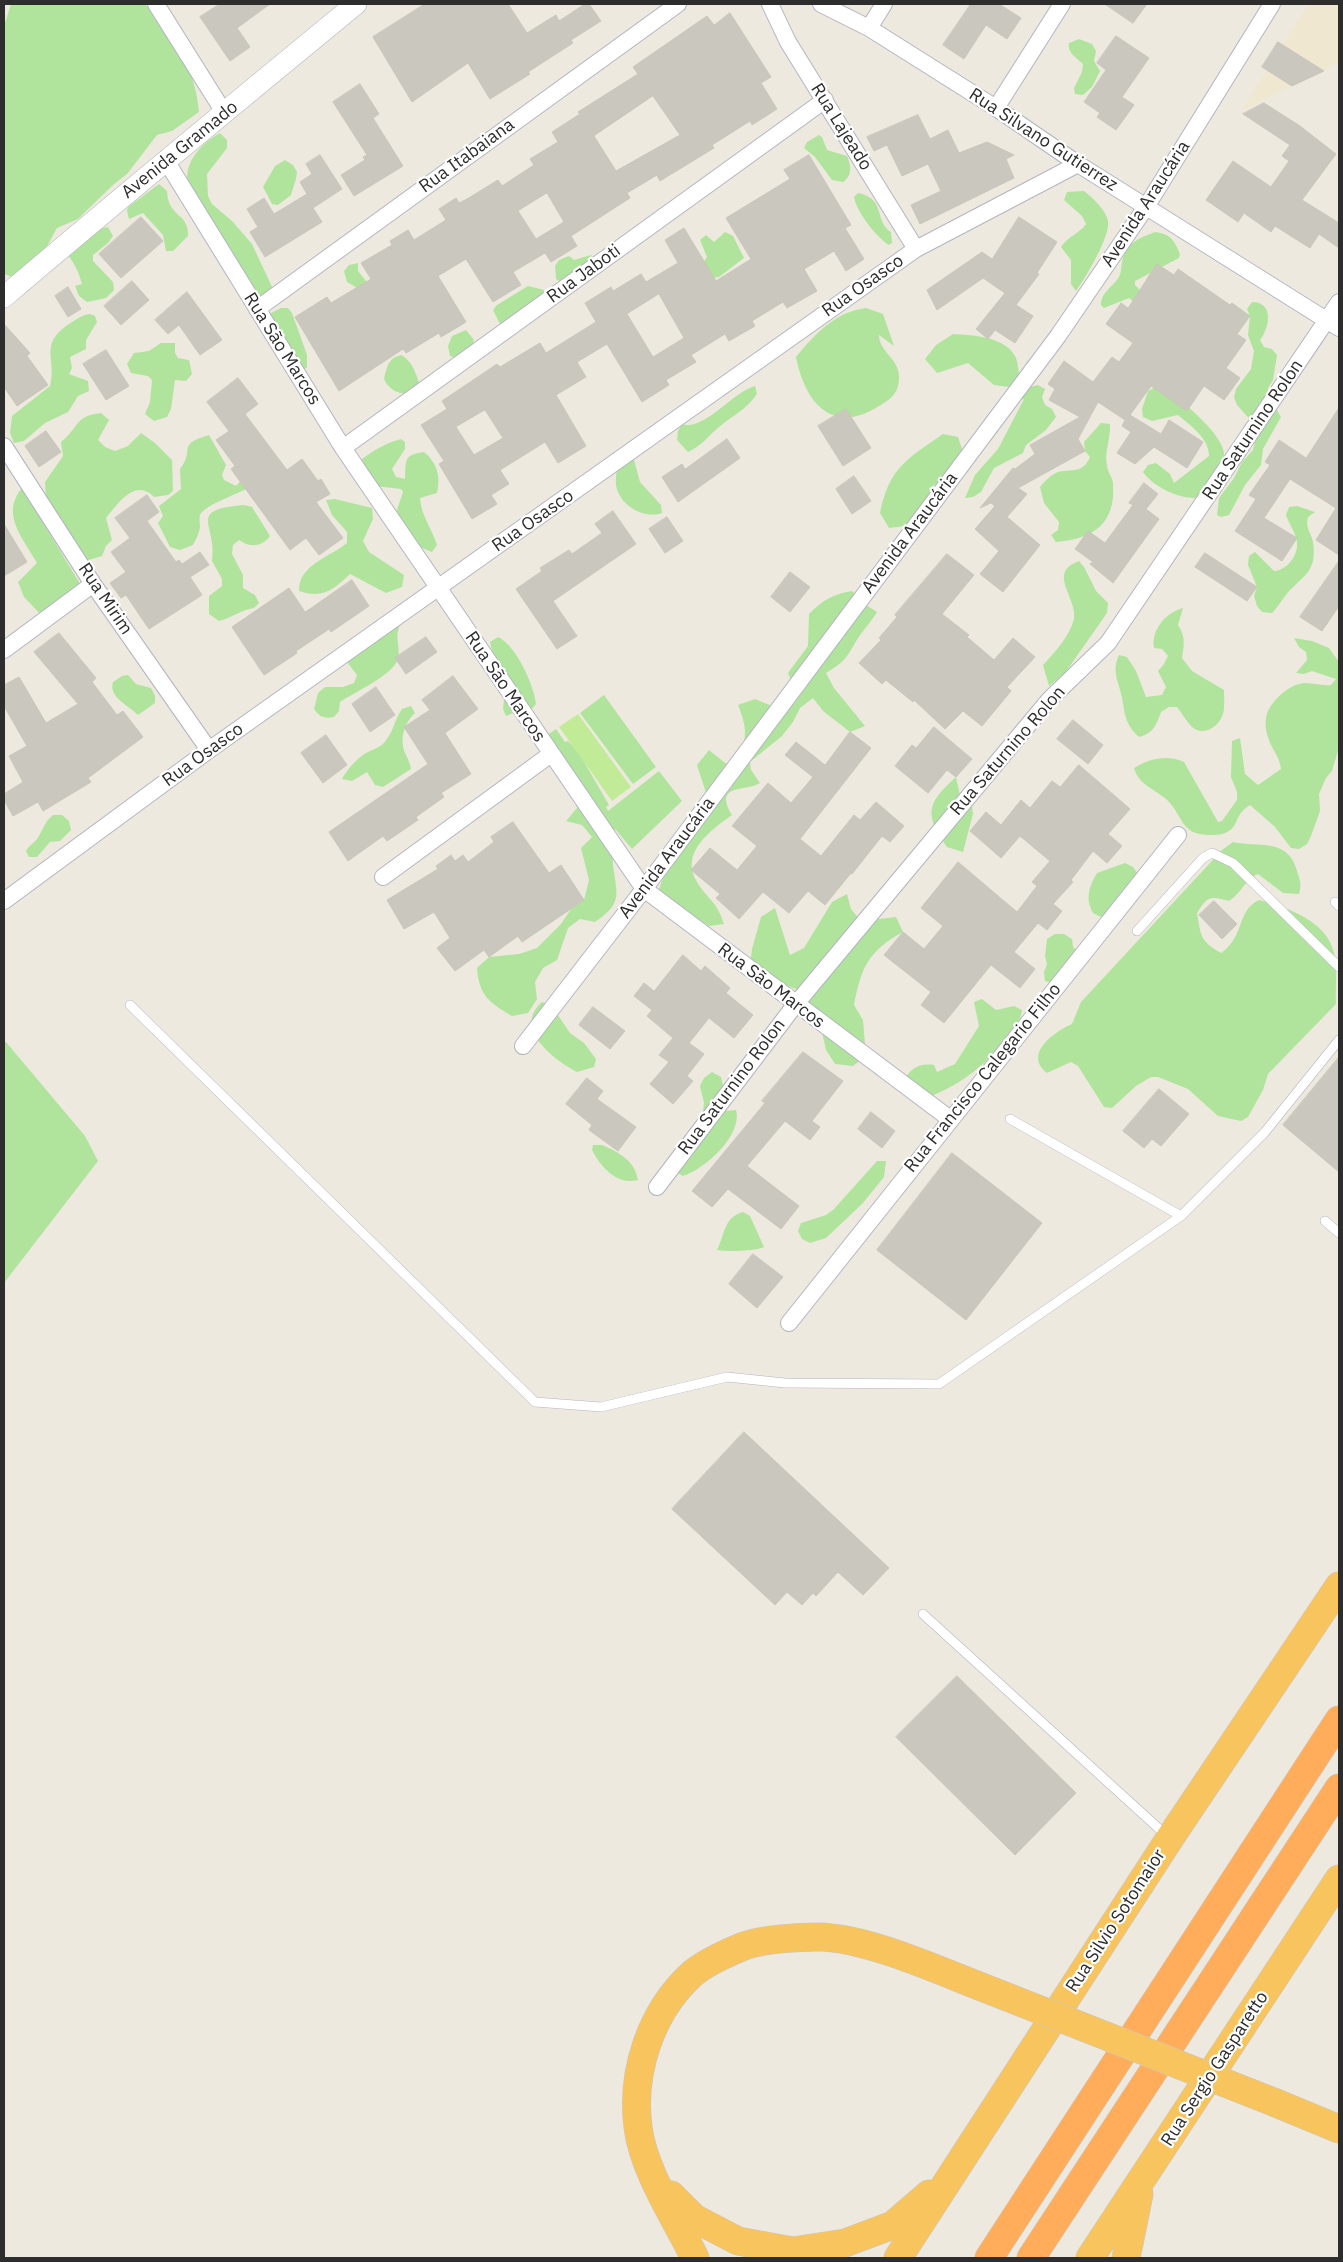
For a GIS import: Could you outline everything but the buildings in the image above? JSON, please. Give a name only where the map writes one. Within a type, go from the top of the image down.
[{"type":"highway","name":"Rua Silvio Sotomaior","points":[[898,2258],[1170,1838],[1339,1586]]},
{"type":"highway","points":[[989,2258],[1339,1720]]},
{"type":"highway","points":[[1031,2258],[1339,1788]]},
{"type":"highway","name":"Rua Sergio Gasparetto","points":[[1090,2258],[1331,1900],[1339,1880]]},
{"type":"highway","points":[[695,2258],[653,2176],[638,2128],[637,2086],[646,2045],[664,2007],[692,1975],[746,1945],[820,1937],[866,1945],[992,1991],[1339,2129]]},
{"type":"highway","points":[[653,2176],[694,2218],[738,2241],[793,2251],[845,2243],[893,2225],[955,2171]]},
{"type":"highway","points":[[1126,2258],[1142,2180]]},
{"type":"street","points":[[156,4],[225,114]]},
{"type":"street","name":"Avenida Gramado","points":[[4,297],[165,160],[225,114],[355,4]]},
{"type":"street","name":"Rua Itabaiana","points":[[257,309],[678,4]]},
{"type":"street","name":"Rua Lajeado","points":[[770,4],[788,42],[916,249]]},
{"type":"street","name":"Rua Silvano Gutierrez","points":[[821,4],[869,28],[996,108],[1078,164],[1333,324]]},
{"type":"street","points":[[869,28],[884,4]]},
{"type":"street","points":[[996,108],[1062,4]]},
{"type":"street","name":"Avenida Araucária","points":[[523,1046],[644,889],[1050,347],[1146,207],[1272,4]]},
{"type":"street","name":"Rua Jaboti","points":[[344,448],[825,100]]},
{"type":"street","name":"Rua São Marcos","points":[[165,160],[344,448],[438,589],[644,889],[950,1119]]},
{"type":"street","name":"Rua Osasco","points":[[4,901],[209,750],[916,249],[1078,164]]},
{"type":"street","name":"Rua Saturnino Rolon","points":[[657,1187],[795,1004],[1049,700],[1108,643],[1333,324],[1339,302]]},
{"type":"street","name":"Rua Mirim","points":[[4,446],[93,584],[209,750]]},
{"type":"street","points":[[4,650],[93,584]]},
{"type":"street","points":[[383,877],[551,754]]},
{"type":"street","name":"Rua Francisco Calegario Filho","points":[[789,1322],[1178,834]]},
{"type":"lane","points":[[1137,931],[1203,858],[1212,853],[1233,863],[1339,967]]},
{"type":"lane","points":[[130,1005],[535,1402],[601,1407],[727,1377],[785,1382],[940,1384],[1181,1216],[1265,1132],[1339,1040]]},
{"type":"lane","points":[[1010,1119],[1181,1216]]},
{"type":"lane","points":[[1325,1221],[1339,1232]]},
{"type":"lane","points":[[923,1614],[1170,1838]]},
{"type":"shaded area","points":[[1308,4],[1339,4],[1339,62],[1241,111]]},
{"type":"green space","points":[[11,4],[145,4],[174,41],[188,67],[197,96],[199,112],[172,131],[157,135],[127,174],[78,219],[57,228],[45,250],[20,280],[4,274],[4,26]]},
{"type":"green space","points":[[1079,39],[1092,44],[1096,51],[1094,61],[1100,71],[1092,87],[1083,95],[1075,94],[1074,88],[1082,72],[1083,64],[1073,55],[1069,47],[1069,43]]},
{"type":"green space","points":[[220,133],[227,140],[227,148],[207,174],[208,196],[212,204],[232,221],[252,244],[273,289],[258,298],[188,185],[188,169],[195,154]]},
{"type":"green space","points":[[819,135],[822,137],[827,150],[847,156],[850,173],[843,182],[832,180],[815,157],[804,148],[807,142]]},
{"type":"green space","points":[[285,160],[293,165],[297,172],[296,179],[291,195],[278,205],[272,204],[263,187],[275,166]]},
{"type":"green space","points":[[159,184],[167,191],[171,206],[182,218],[187,228],[188,236],[173,251],[166,251],[163,235],[143,213],[129,219],[127,211],[128,207]]},
{"type":"green space","points":[[1084,191],[1102,208],[1107,217],[1108,228],[1102,246],[1076,291],[1071,284],[1071,260],[1061,247],[1086,224],[1082,216],[1064,200],[1067,192]]},
{"type":"green space","points":[[858,193],[873,200],[876,205],[882,222],[891,232],[892,243],[889,245],[878,236],[858,209],[854,197]]},
{"type":"green space","points":[[108,227],[113,236],[108,243],[93,255],[93,261],[113,282],[114,290],[106,298],[87,302],[79,296],[75,286],[82,284],[80,276],[67,254],[98,229]]},
{"type":"green space","points":[[725,232],[733,236],[744,258],[719,277],[707,279],[698,270],[707,257],[700,240],[706,235],[714,242]]},
{"type":"green space","points":[[1155,232],[1165,234],[1171,238],[1180,254],[1179,258],[1135,281],[1135,285],[1141,291],[1135,303],[1129,298],[1104,308],[1101,305],[1103,297],[1119,277],[1125,252],[1131,244]]},
{"type":"green space","points":[[591,255],[595,259],[565,284],[556,279],[555,266],[559,260],[569,256],[574,260]]},
{"type":"green space","points":[[358,263],[358,271],[370,286],[359,289],[347,282],[344,271],[349,265]]},
{"type":"green space","points":[[528,286],[544,290],[543,300],[501,326],[493,310],[497,305]]},
{"type":"green space","points":[[1252,302],[1264,306],[1267,311],[1268,322],[1260,340],[1264,347],[1272,349],[1277,355],[1273,380],[1268,388],[1269,396],[1281,417],[1263,449],[1261,465],[1245,485],[1229,515],[1221,517],[1217,515],[1219,498],[1234,478],[1242,462],[1253,450],[1257,434],[1254,424],[1237,405],[1234,397],[1236,389],[1251,369],[1254,351],[1248,335],[1250,316],[1247,309]]},
{"type":"green space","points":[[281,308],[288,308],[292,313],[307,355],[307,368],[302,369],[269,314]]},
{"type":"green space","points":[[866,308],[883,314],[894,346],[879,335],[880,342],[898,370],[897,390],[885,402],[858,416],[844,417],[832,415],[812,399],[805,386],[796,357],[826,325],[845,314]]},
{"type":"green space","points":[[90,314],[95,316],[97,322],[86,340],[86,349],[70,357],[72,368],[69,374],[88,381],[89,391],[78,396],[68,412],[45,423],[24,441],[14,443],[10,433],[12,416],[50,386],[52,368],[50,353],[53,340],[66,326]]},
{"type":"green space","points":[[466,330],[474,340],[472,348],[458,359],[450,356],[448,346],[452,336]]},
{"type":"green space","points":[[953,334],[989,338],[997,341],[1012,351],[1018,364],[1019,374],[1009,387],[994,385],[968,363],[937,373],[925,359],[936,345]]},
{"type":"green space","points":[[161,343],[175,343],[175,353],[178,358],[189,360],[192,374],[186,381],[175,380],[171,409],[167,417],[154,421],[145,414],[150,402],[152,380],[148,376],[131,373],[127,364],[134,353],[149,351]]},
{"type":"green space","points":[[401,355],[412,366],[417,375],[421,390],[405,394],[400,393],[391,388],[384,379],[387,367],[393,358]]},
{"type":"green space","points":[[1161,384],[1200,418],[1219,440],[1223,450],[1224,459],[1221,467],[1201,495],[1195,498],[1166,491],[1143,472],[1148,465],[1156,463],[1170,474],[1174,483],[1209,456],[1203,438],[1178,415],[1152,421],[1143,417],[1142,409],[1148,391]]},
{"type":"green space","points":[[1038,385],[1045,389],[1042,397],[1045,405],[1052,409],[1056,417],[1046,430],[1026,445],[1023,453],[994,468],[981,492],[973,497],[965,498],[975,475],[998,449],[1024,399],[1019,400],[1029,387]]},
{"type":"green space","points":[[755,386],[757,394],[749,404],[697,447],[688,452],[677,440],[678,431],[682,424],[690,425],[709,417],[738,395]]},
{"type":"green space","points":[[101,413],[109,420],[98,440],[105,447],[115,451],[128,446],[141,433],[155,443],[172,460],[173,491],[168,495],[154,497],[140,490],[133,491],[127,495],[106,518],[112,540],[106,546],[102,556],[85,561],[46,499],[45,482],[63,456],[61,442],[81,420],[92,414]]},
{"type":"green space","points":[[1101,423],[1110,424],[1106,461],[1113,484],[1111,510],[1100,527],[1091,533],[1056,542],[1051,535],[1058,530],[1059,522],[1044,503],[1040,487],[1056,473],[1076,470],[1088,462],[1090,457],[1085,451],[1084,442]]},
{"type":"green space","points":[[943,434],[958,437],[963,452],[944,479],[931,487],[927,504],[906,526],[889,528],[880,513],[894,475],[910,458]]},
{"type":"green space","points":[[209,435],[226,465],[222,475],[224,480],[236,486],[244,477],[253,485],[203,511],[200,515],[199,532],[193,545],[180,550],[170,547],[158,523],[163,516],[159,506],[181,489],[180,469],[187,457],[189,445]]},
{"type":"green space","points":[[401,439],[405,442],[405,449],[392,469],[396,477],[405,479],[407,459],[417,453],[424,452],[432,460],[437,470],[437,493],[420,498],[422,511],[437,545],[432,552],[420,547],[395,516],[403,492],[401,489],[375,486],[363,467],[362,459],[380,447]]},
{"type":"green space","points":[[633,456],[640,482],[661,505],[662,513],[649,514],[635,510],[620,495],[616,484],[617,469]]},
{"type":"green space","points":[[22,488],[79,582],[79,592],[45,619],[24,597],[18,582],[37,563],[20,535],[13,517],[13,507]]},
{"type":"green space","points":[[335,499],[372,508],[373,519],[363,541],[369,552],[404,575],[402,587],[386,593],[350,574],[327,592],[315,594],[299,591],[300,582],[309,568],[347,543],[347,532],[332,515],[326,500]]},
{"type":"green space","points":[[244,505],[252,507],[270,536],[267,540],[256,545],[243,543],[239,540],[233,545],[232,554],[243,575],[243,588],[255,595],[259,603],[254,608],[244,610],[219,621],[209,614],[209,596],[222,586],[222,579],[212,561],[213,548],[208,521],[210,515],[215,511],[226,507]]},
{"type":"green space","points":[[1297,506],[1315,512],[1308,517],[1307,521],[1313,542],[1312,565],[1309,571],[1289,591],[1272,613],[1262,612],[1257,606],[1254,596],[1257,587],[1248,565],[1249,556],[1255,552],[1274,571],[1284,568],[1292,560],[1297,544],[1286,515],[1289,507]]},
{"type":"green space","points":[[1079,561],[1096,591],[1108,603],[1107,613],[1065,673],[1049,686],[1043,665],[1066,638],[1074,619],[1072,603],[1064,579],[1065,572],[1069,566]]},
{"type":"green space","points":[[852,591],[863,603],[877,612],[845,658],[826,673],[834,688],[865,726],[850,732],[823,711],[813,698],[800,708],[793,722],[782,736],[750,762],[751,770],[760,783],[729,793],[726,798],[732,815],[707,835],[695,852],[692,861],[692,871],[701,888],[715,905],[724,924],[709,926],[698,918],[677,912],[663,915],[655,901],[666,869],[707,796],[697,765],[709,750],[734,770],[745,738],[744,724],[738,705],[755,699],[772,706],[794,688],[788,673],[808,646],[809,614],[829,598]]},
{"type":"green space","points":[[1183,608],[1178,625],[1181,629],[1184,645],[1182,658],[1192,671],[1224,690],[1223,714],[1218,723],[1206,731],[1201,731],[1192,727],[1177,707],[1169,707],[1161,712],[1156,725],[1151,731],[1139,737],[1134,733],[1126,719],[1116,676],[1119,655],[1127,657],[1136,671],[1146,697],[1162,695],[1166,687],[1158,671],[1168,656],[1162,649],[1154,648],[1155,635],[1157,628],[1171,613]]},
{"type":"green space","points":[[403,620],[397,637],[399,651],[397,661],[393,667],[380,678],[340,702],[339,711],[334,717],[322,717],[318,714],[314,709],[318,693],[325,687],[343,687],[354,683],[357,675],[347,662]]},
{"type":"green space","points":[[498,637],[511,648],[528,677],[536,704],[529,712],[513,713],[506,716],[503,709],[504,700],[490,642]]},
{"type":"green space","points":[[1294,638],[1312,641],[1329,648],[1339,662],[1339,747],[1332,771],[1326,778],[1319,794],[1320,811],[1307,844],[1299,849],[1291,848],[1275,827],[1250,805],[1239,815],[1232,828],[1227,832],[1210,835],[1193,832],[1187,828],[1166,799],[1139,778],[1134,768],[1145,762],[1165,758],[1184,762],[1218,822],[1222,821],[1237,800],[1237,792],[1231,777],[1232,741],[1240,738],[1245,774],[1258,785],[1281,769],[1266,730],[1266,718],[1271,706],[1280,695],[1298,684],[1331,685],[1336,679],[1312,671],[1304,674],[1296,673],[1307,660],[1306,652],[1299,647]]},
{"type":"green space","points":[[128,675],[136,684],[151,688],[155,696],[155,703],[138,715],[113,692],[113,682],[122,676]]},
{"type":"green space","points":[[604,695],[656,767],[633,784],[580,713]]},
{"type":"green space","points":[[411,706],[415,713],[405,728],[403,741],[411,769],[383,787],[375,785],[367,772],[352,781],[342,779],[359,758],[383,744],[402,709]]},
{"type":"green space","points":[[578,714],[631,787],[612,801],[559,727]]},
{"type":"green space","points":[[556,729],[565,742],[568,741],[579,753],[609,805],[606,807],[608,811],[659,771],[682,801],[632,849],[615,829],[613,860],[616,898],[614,904],[595,922],[580,919],[568,928],[557,960],[543,968],[535,982],[537,999],[528,1013],[512,1016],[487,998],[480,985],[477,968],[489,957],[519,954],[537,948],[561,924],[571,909],[584,900],[589,880],[581,848],[592,837],[582,825],[566,821],[577,808],[574,792],[546,736]]},
{"type":"green space","points":[[956,777],[961,800],[971,798],[973,814],[963,852],[947,847],[934,826],[932,817],[934,802],[946,786]]},
{"type":"green space","points":[[53,815],[62,815],[69,821],[71,830],[60,841],[50,842],[37,857],[29,857],[26,851],[28,847],[37,839]]},
{"type":"green space","points":[[1233,842],[1271,846],[1280,848],[1287,853],[1293,860],[1297,871],[1300,891],[1299,894],[1283,893],[1258,874],[1250,879],[1237,895],[1229,901],[1217,898],[1207,900],[1197,913],[1201,933],[1205,941],[1221,953],[1229,947],[1238,932],[1243,917],[1252,905],[1259,900],[1293,911],[1315,924],[1330,942],[1336,965],[1336,1004],[1268,1074],[1263,1090],[1248,1117],[1241,1121],[1218,1116],[1188,1089],[1158,1077],[1151,1077],[1136,1086],[1112,1108],[1104,1107],[1078,1066],[1071,1062],[1047,1073],[1040,1066],[1038,1058],[1044,1044],[1057,1032],[1072,1024],[1081,1002],[1222,850]]},
{"type":"green space","points":[[1125,863],[1133,867],[1138,874],[1108,914],[1101,917],[1093,913],[1089,902],[1089,893],[1097,873]]},
{"type":"green space","points":[[847,894],[851,909],[861,921],[896,917],[903,932],[882,946],[874,954],[863,971],[854,1005],[863,1020],[866,1056],[853,1066],[835,1064],[826,1050],[819,1019],[802,991],[787,986],[771,990],[750,966],[752,949],[761,917],[775,908],[790,955],[804,948],[832,902]]},
{"type":"green space","points":[[1055,934],[1064,934],[1072,939],[1073,947],[1079,952],[1054,983],[1045,981],[1044,972],[1047,964],[1045,956],[1047,939]]},
{"type":"green space","points":[[982,999],[996,1010],[1014,1006],[1022,1010],[1015,1027],[991,1056],[963,1079],[929,1097],[904,1081],[916,1067],[934,1065],[937,1072],[955,1064],[979,1026],[974,1002]]},
{"type":"green space","points":[[542,1002],[551,1005],[570,1033],[584,1043],[596,1059],[594,1067],[577,1072],[558,1060],[540,1042],[534,1032],[532,1022],[534,1012]]},
{"type":"green space","points":[[6,1042],[85,1136],[98,1161],[4,1283],[4,1043]]},
{"type":"green space","points":[[712,1072],[721,1077],[725,1094],[725,1111],[736,1110],[737,1120],[734,1130],[720,1150],[702,1166],[683,1176],[676,1172],[703,1112],[704,1103],[700,1086],[704,1078]]},
{"type":"green space","points":[[593,1145],[602,1145],[620,1154],[630,1162],[638,1180],[623,1180],[610,1173],[592,1150]]},
{"type":"green space","points":[[877,1161],[886,1161],[884,1177],[863,1203],[826,1238],[810,1243],[802,1239],[798,1231],[801,1223],[826,1215],[834,1209]]},
{"type":"green space","points":[[743,1212],[750,1216],[764,1247],[741,1251],[717,1250],[729,1222],[737,1214]]}]
